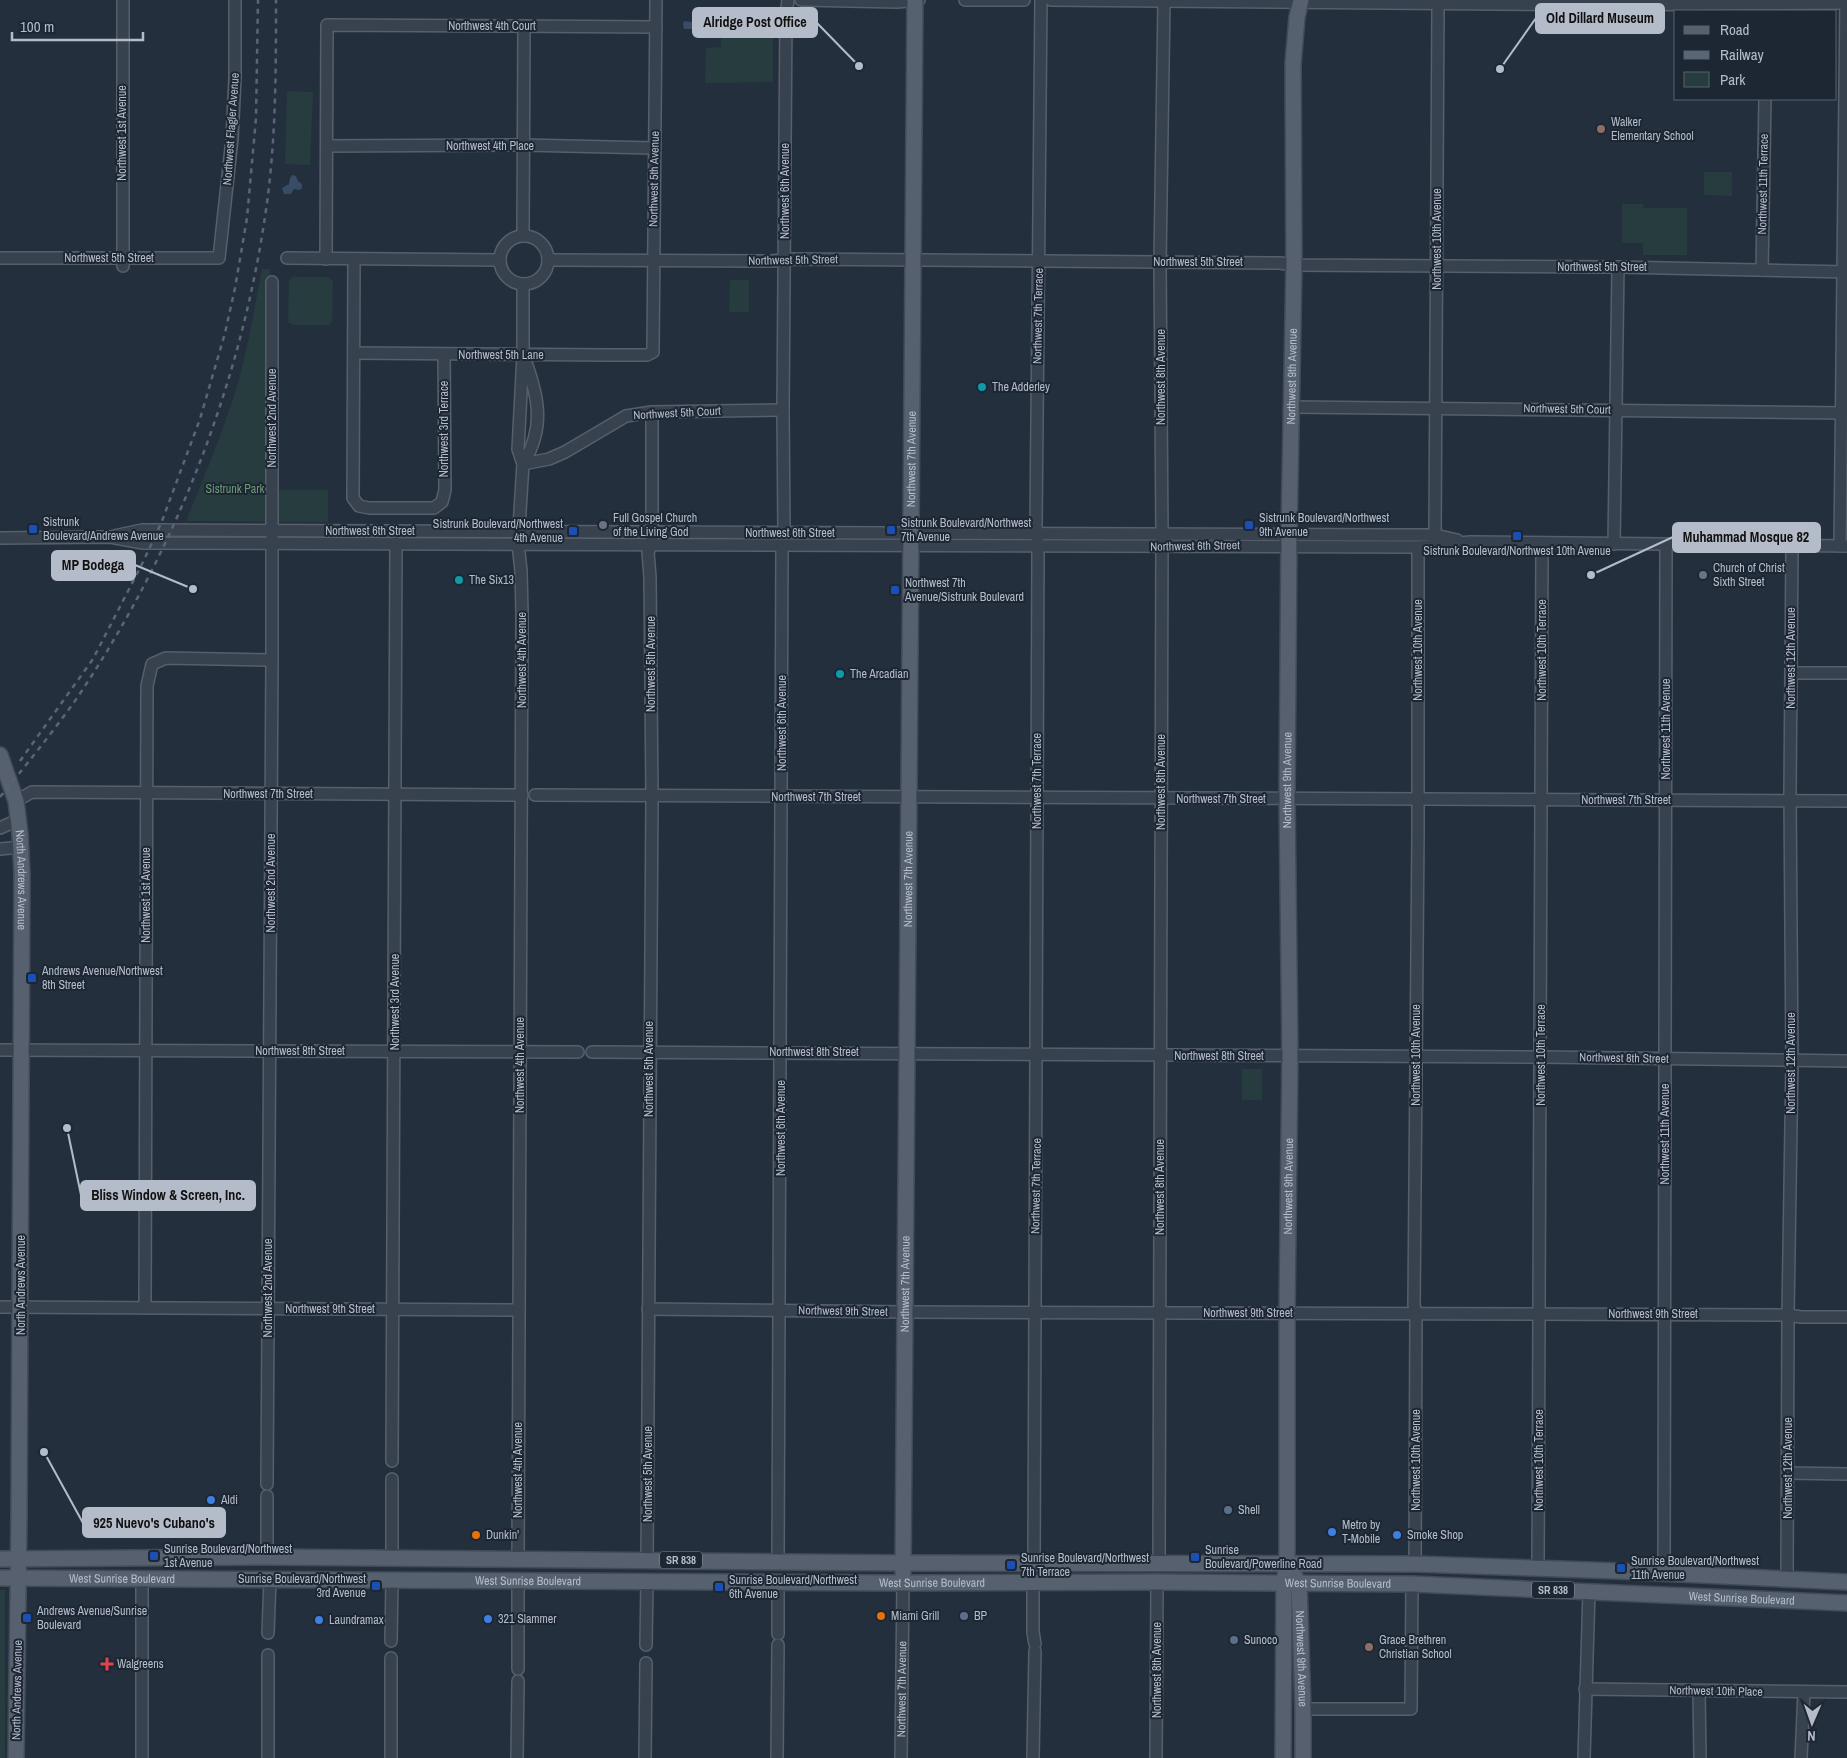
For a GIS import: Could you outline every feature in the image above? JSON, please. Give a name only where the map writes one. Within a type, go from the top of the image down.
[{"type":"main road","name":"Northwest 7th Avenue","points":[[903,1583],[916,0]]},
{"type":"main road","name":"Northwest 9th Avenue","points":[[1301,1],[1297,17],[1293,64],[1293,407],[1289,540],[1290,1056],[1287,1562],[1292,1584],[1303,1709],[1303,1758]]},
{"type":"main road","name":"North Andrews Avenue","points":[[0,755],[17,811],[21,847],[21,1308],[16,1758]]},
{"type":"main road","name":"North Andrews Avenue","points":[[0,787],[6,801],[17,811]]},
{"type":"main road","name":"West Sunrise Boulevard","points":[[19,1560],[267,1557],[903,1563],[1287,1562],[1538,1568],[1847,1582]]},
{"type":"main road","points":[[270,1580],[273,1570],[302,1558]]},
{"type":"main road","name":"SR 838","points":[[0,1559],[19,1560]]},
{"type":"main road","points":[[622,1581],[638,1574],[644,1569],[647,1560]]},
{"type":"main road","points":[[1589,1591],[1590,1585],[1594,1581],[1618,1571]]},
{"type":"main road","name":"SR 838","points":[[0,1578],[19,1578]]},
{"type":"main road","name":"West Sunrise Boulevard","points":[[19,1578],[1412,1584],[1847,1602]]},
{"type":"main road","name":"Northwest 9th Avenue","points":[[1283,1758],[1292,1584]]},
{"type":"street","name":"Northwest 1st Avenue","points":[[122,262],[123,0]]},
{"type":"street","name":"Northwest Flagler Avenue","points":[[219,258],[232,139],[236,0]]},
{"type":"street","name":"Northwest 5th Avenue","points":[[648,355],[653,352],[656,0]]},
{"type":"street","name":"Northwest 6th Avenue","points":[[784,533],[782,410],[786,15],[788,0]]},
{"type":"street","points":[[801,0],[897,2],[916,0]]},
{"type":"street","points":[[965,0],[1024,0]]},
{"type":"street","name":"Northwest 7th Terrace","points":[[1034,1562],[1038,546],[1036,534],[1041,0]]},
{"type":"street","points":[[1051,0],[1385,1],[1438,3],[1671,2],[1766,8],[1846,2],[1845,272],[1842,413],[1843,546]]},
{"type":"street","name":"Northwest 8th Avenue","points":[[1159,1562],[1162,547],[1160,262],[1164,1]]},
{"type":"street","name":"Northwest 10th Avenue","points":[[1435,536],[1438,3]]},
{"type":"street","name":"Northwest 4th Court","points":[[327,146],[327,25],[656,27]]},
{"type":"street","points":[[523,236],[524,26]]},
{"type":"street","name":"Northwest 11th Terrace","points":[[1762,270],[1765,100]]},
{"type":"street","name":"Northwest 4th Place","points":[[327,146],[523,145],[654,148]]},
{"type":"street","points":[[326,259],[327,146]]},
{"type":"street","points":[[523,236],[536,238],[541,242],[545,248],[548,260],[547,268],[538,279],[523,284],[510,279],[504,274],[500,260],[504,246],[509,240],[523,236]]},
{"type":"street","name":"Northwest 5th Street","points":[[0,258],[122,262],[219,258]]},
{"type":"street","points":[[287,258],[500,260]]},
{"type":"street","points":[[354,259],[354,353]]},
{"type":"street","name":"Northwest 5th Street","points":[[548,260],[771,261],[785,259],[1280,263],[1294,265],[1618,267],[1845,272]]},
{"type":"street","points":[[1614,544],[1618,267]]},
{"type":"street","name":"Northwest 2nd Avenue","points":[[267,1557],[272,282]]},
{"type":"street","name":"Northwest 4th Avenue","points":[[518,1560],[522,795],[521,570],[518,538],[523,464],[518,449],[523,355],[523,284]]},
{"type":"street","name":"Northwest 5th Lane","points":[[354,353],[648,355]]},
{"type":"street","name":"Northwest 6th Street","points":[[354,353],[353,498],[359,506],[370,508],[434,508],[442,502]]},
{"type":"street","name":"Northwest 3rd Terrace","points":[[442,502],[445,490],[444,354]]},
{"type":"street","name":"Northwest 4th Avenue","points":[[523,355],[535,389],[538,420],[531,451],[523,464]]},
{"type":"street","name":"Northwest 5th Court","points":[[1293,407],[1842,413]]},
{"type":"street","name":"Northwest 5th Court","points":[[523,464],[548,459],[565,452],[626,416],[652,412],[782,410]]},
{"type":"street","name":"Northwest 5th Avenue","points":[[647,1560],[652,796],[650,577],[648,552],[652,544],[652,412]]},
{"type":"street","name":"Northwest 6th Street","points":[[110,537],[142,530],[272,531],[518,538],[531,543],[782,545],[1036,534],[1162,534],[1418,547],[1470,542],[1843,546]]},
{"type":"street","name":"Northwest 6th Street","points":[[0,538],[110,537],[136,542],[396,543],[652,532],[784,533],[1038,546],[1162,547],[1289,540],[1435,536],[1470,542]]},
{"type":"street","name":"Northwest 3rd Avenue","points":[[392,1461],[396,543]]},
{"type":"street","name":"Northwest 4th Avenue","points":[[521,570],[523,558],[531,543]]},
{"type":"street","name":"Northwest 10th Terrace","points":[[1538,1568],[1542,543]]},
{"type":"street","name":"Northwest 11th Avenue","points":[[1664,1573],[1663,1314],[1666,544]]},
{"type":"street","name":"Northwest 6th Avenue","points":[[778,1561],[782,545]]},
{"type":"street","name":"Northwest 12th Avenue","points":[[1787,1579],[1788,1315],[1792,1061],[1790,801],[1792,546]]},
{"type":"street","name":"Northwest 10th Avenue","points":[[1415,1564],[1416,1314],[1414,1305],[1418,547]]},
{"type":"street","name":"Northwest 1st Avenue","points":[[145,1307],[146,794],[148,686],[152,664],[166,658],[272,660]]},
{"type":"street","points":[[1791,673],[1847,673]]},
{"type":"street","name":"Northwest 7th Street","points":[[0,828],[32,792],[522,795]]},
{"type":"street","name":"Northwest 7th Street","points":[[535,795],[1847,802]]},
{"type":"street","points":[[0,849],[21,847]]},
{"type":"street","name":"Northwest 8th Street","points":[[0,1050],[578,1052]]},
{"type":"street","name":"Northwest 8th Street","points":[[592,1052],[1541,1057],[1847,1061]]},
{"type":"street","name":"Northwest 9th Street","points":[[0,1308],[145,1307],[519,1310]]},
{"type":"street","name":"Northwest 9th Street","points":[[648,1309],[905,1312],[1663,1314],[1847,1317]]},
{"type":"street","points":[[1788,1473],[1847,1474]]},
{"type":"street","points":[[392,1479],[392,1559]]},
{"type":"street","points":[[142,1579],[142,1758]]},
{"type":"street","points":[[268,1632],[270,1580]]},
{"type":"street","points":[[391,1641],[392,1580]]},
{"type":"street","points":[[517,1758],[518,1581]]},
{"type":"street","points":[[646,1645],[647,1581]]},
{"type":"street","points":[[777,1758],[778,1581]]},
{"type":"street","name":"Northwest 8th Avenue","points":[[1156,1758],[1157,1582]]},
{"type":"street","name":"Northwest 7th Avenue","points":[[901,1758],[903,1583]]},
{"type":"street","points":[[1033,1583],[1033,1632],[1035,1647],[1033,1758]]},
{"type":"street","points":[[1303,1709],[1411,1709],[1412,1584]]},
{"type":"street","points":[[1584,1758],[1589,1591]]},
{"type":"street","points":[[268,1655],[268,1758]]},
{"type":"street","points":[[391,1658],[391,1758]]},
{"type":"street","points":[[645,1758],[646,1663]]},
{"type":"street","name":"Northwest 10th Place","points":[[1585,1689],[1847,1692]]},
{"type":"street","points":[[1699,1691],[1700,1758]]},
{"type":"street","points":[[1801,1758],[1804,1692]]},
{"type":"green space","points":[[721,13],[763,13],[773,23],[773,82],[705,83],[706,48],[721,47]]},
{"type":"green space","points":[[287,91],[313,92],[310,165],[285,164]]},
{"type":"green space","points":[[1704,172],[1732,172],[1732,196],[1704,195]]},
{"type":"green space","points":[[1622,204],[1643,204],[1644,208],[1687,208],[1687,255],[1643,255],[1643,243],[1622,243]]},
{"type":"green space","name":"Sistrunk Park","points":[[262,269],[270,269],[267,490],[328,490],[328,522],[186,521],[217,444],[239,380]]},
{"type":"green space","points":[[293,277],[328,277],[333,281],[332,321],[329,325],[293,325],[288,322],[289,280]]},
{"type":"green space","points":[[730,280],[749,280],[749,312],[729,312]]},
{"type":"green space","points":[[1242,1069],[1262,1069],[1262,1100],[1242,1100]]},
{"type":"green space","points":[[0,1590],[5,1590],[5,1758],[0,1758]]},
{"type":"water","points":[[699,17],[703,19],[700,25],[702,30],[698,34],[692,29],[684,29],[684,21],[692,22]]},
{"type":"water","points":[[292,175],[296,176],[302,184],[302,188],[300,190],[294,189],[291,194],[284,194],[282,188],[289,184]]},
{"type":"railway","points":[[20,761],[93,659],[162,521],[200,419],[225,333],[247,218],[256,118],[258,0]]},
{"type":"railway","points":[[0,797],[77,698],[113,641],[146,581],[176,520],[202,457],[224,393],[243,328],[257,262],[268,195],[274,122],[276,0]]},
{"type":"place","name":"Alridge Post Office","points":[[859,66]]},
{"type":"place","name":"Old Dillard Museum","points":[[1500,69]]},
{"type":"place","name":"Walker Elementary School","points":[[1601,129]]},
{"type":"place","name":"The Adderley","points":[[982,387]]},
{"type":"place","name":"Full Gospel Church of the Living God","points":[[603,525]]},
{"type":"place","name":"Sistrunk Boulevard/Northwest 9th Avenue","points":[[1249,525]]},
{"type":"place","name":"Sistrunk Boulevard/Andrews Avenue","points":[[33,529]]},
{"type":"place","name":"Sistrunk Boulevard/Northwest 7th Avenue","points":[[891,530]]},
{"type":"place","name":"Sistrunk Boulevard/Northwest 4th Avenue","points":[[573,531]]},
{"type":"place","name":"Sistrunk Boulevard/Northwest 10th Avenue","points":[[1517,536]]},
{"type":"place","name":"Muhammad Mosque 82","points":[[1591,575]]},
{"type":"place","name":"Church of Christ Sixth Street","points":[[1703,575]]},
{"type":"place","name":"The Six13","points":[[459,580]]},
{"type":"place","name":"MP Bodega","points":[[193,589]]},
{"type":"place","name":"Northwest 7th Avenue/Sistrunk Boulevard","points":[[895,590]]},
{"type":"place","name":"The Arcadian","points":[[840,674]]},
{"type":"place","name":"Andrews Avenue/Northwest 8th Street","points":[[32,978]]},
{"type":"place","name":"Bliss Window & Screen, Inc.","points":[[67,1128]]},
{"type":"place","name":"925 Nuevo's Cubano's","points":[[44,1452]]},
{"type":"place","name":"Aldi","points":[[211,1500]]},
{"type":"place","name":"Shell","points":[[1228,1510]]},
{"type":"place","name":"Metro by T-Mobile","points":[[1332,1532]]},
{"type":"place","name":"Dunkin'","points":[[476,1535]]},
{"type":"place","name":"Smoke Shop","points":[[1397,1535]]},
{"type":"place","name":"Sunrise Boulevard/Northwest 1st Avenue","points":[[154,1556]]},
{"type":"place","name":"Sunrise Boulevard/Powerline Road","points":[[1195,1557]]},
{"type":"place","name":"Sunrise Boulevard/Northwest 7th Terrace","points":[[1011,1565]]},
{"type":"place","name":"Sunrise Boulevard/Northwest 11th Avenue","points":[[1621,1568]]},
{"type":"place","name":"Sunrise Boulevard/Northwest 3rd Avenue","points":[[376,1586]]},
{"type":"place","name":"Sunrise Boulevard/Northwest 6th Avenue","points":[[719,1587]]},
{"type":"place","name":"Miami Grill","points":[[881,1616]]},
{"type":"place","name":"BP","points":[[964,1616]]},
{"type":"place","name":"Andrews Avenue/Sunrise Boulevard","points":[[27,1618]]},
{"type":"place","name":"321 Slammer","points":[[488,1619]]},
{"type":"place","name":"Laundramax","points":[[319,1620]]},
{"type":"place","name":"Sunoco","points":[[1234,1640]]},
{"type":"place","name":"Grace Brethren Christian School","points":[[1369,1647]]},
{"type":"place","name":"Walgreens","points":[[107,1664]]}]
